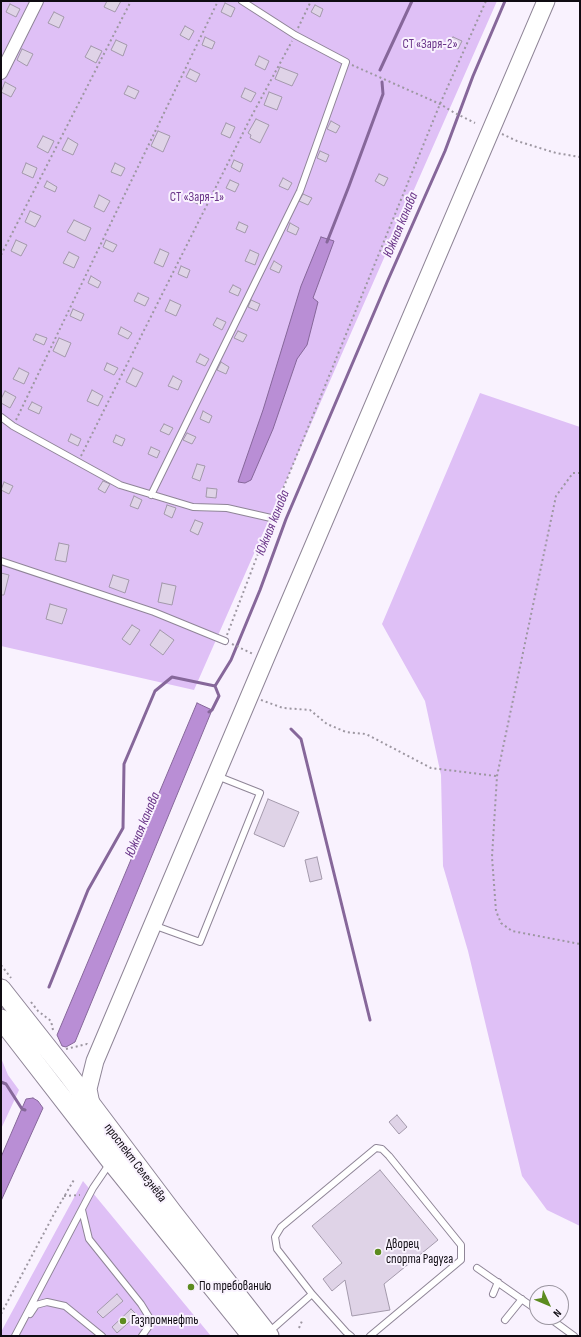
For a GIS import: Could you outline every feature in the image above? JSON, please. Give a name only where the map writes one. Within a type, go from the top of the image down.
[{"type":"main road","points":[[91,1104],[88,1089],[93,1066],[546,1]]},
{"type":"main road","name":"проспект Селезнёва","points":[[8,986],[68,1074],[263,1335]]},
{"type":"main road","name":"проспект Селезнёва","points":[[1,1019],[111,1161],[263,1335]]},
{"type":"main road","points":[[68,1074],[80,1075],[87,1072],[93,1066]]},
{"type":"street","points":[[1,73],[37,1]]},
{"type":"lane","points":[[151,495],[300,191],[346,62],[295,35],[242,1]]},
{"type":"lane","points":[[1,417],[13,426],[120,485],[193,507],[227,508],[271,518]]},
{"type":"lane","points":[[1,561],[154,612],[225,641]]},
{"type":"lane","points":[[153,924],[200,942],[260,793],[216,776]]},
{"type":"lane","points":[[351,1336],[312,1294],[277,1249],[275,1237],[281,1227],[376,1148],[382,1149],[389,1156],[461,1245],[461,1260],[370,1336]]},
{"type":"lane","points":[[15,1335],[90,1194],[111,1161]]},
{"type":"lane","points":[[82,1210],[89,1239],[141,1304],[152,1323],[142,1336]]},
{"type":"lane","points":[[477,1268],[529,1304]]},
{"type":"lane","points":[[493,1294],[498,1282]]},
{"type":"lane","points":[[263,1335],[312,1294]]},
{"type":"lane","points":[[505,1320],[522,1299]]},
{"type":"lane","points":[[15,1335],[36,1305],[47,1302],[65,1306],[102,1336]]},
{"type":"lane","points":[[559,1325],[574,1336]]},
{"type":"path","points":[[1,255],[130,1]]},
{"type":"path","points":[[13,426],[218,1]]},
{"type":"path","points":[[78,462],[250,119],[312,1]]},
{"type":"path","points":[[247,651],[225,641],[271,518],[440,104],[486,1]]},
{"type":"path","points":[[346,62],[440,104],[475,123]]},
{"type":"path","points":[[499,133],[517,141],[580,157]]},
{"type":"path","points":[[580,473],[573,474],[556,496],[497,776],[492,856],[496,911],[501,923],[512,931],[580,944]]},
{"type":"path","points":[[258,699],[283,708],[310,710],[327,724],[346,732],[366,734],[432,768],[497,776]]},
{"type":"path","points":[[1,965],[8,986]]},
{"type":"path","points":[[29,1000],[38,1011],[51,1021],[52,1029],[55,1034]]},
{"type":"path","points":[[64,1049],[87,1044],[90,1046]]},
{"type":"path","points":[[1,1314],[75,1178]]},
{"type":"path","points":[[64,1196],[90,1194]]},
{"type":"path","points":[[299,1328],[302,1321]]},
{"type":"green space","name":"СТ «Заря-1»","points":[[1,1],[497,1],[194,690],[1,646]]},
{"type":"green space","points":[[480,393],[580,427],[580,1226],[547,1210],[522,1176],[468,951],[443,866],[441,775],[425,701],[382,624]]},
{"type":"green space","points":[[1,1058],[8,1075],[19,1090],[1,1129]]},
{"type":"green space","points":[[83,1181],[211,1336],[1,1336],[1,1332]]},
{"type":"shaded area","points":[[321,237],[334,241],[313,298],[318,302],[307,345],[297,359],[273,429],[251,480],[245,483],[238,482],[263,410],[301,286]]},
{"type":"shaded area","points":[[197,703],[212,710],[75,1042],[66,1047],[62,1046],[57,1035]]},
{"type":"shaded area","points":[[33,1098],[38,1101],[43,1108],[1,1201],[1,1157],[26,1099]]},
{"type":"building","points":[[107,1],[121,1],[115,12],[104,7]]},
{"type":"building","points":[[225,3],[235,8],[231,17],[221,12]]},
{"type":"building","points":[[10,4],[20,9],[16,17],[6,12]]},
{"type":"building","points":[[315,5],[323,9],[320,17],[311,12]]},
{"type":"building","points":[[54,12],[64,17],[59,28],[48,23]]},
{"type":"building","points":[[185,26],[194,31],[189,40],[180,35]]},
{"type":"building","points":[[205,37],[215,42],[212,49],[202,45]]},
{"type":"building","points":[[453,37],[462,41],[458,49],[449,44]]},
{"type":"building","points":[[116,40],[127,45],[123,56],[111,50]]},
{"type":"building","points":[[91,46],[102,51],[96,63],[85,57]]},
{"type":"building","points":[[22,49],[33,54],[27,66],[17,60]]},
{"type":"building","points":[[259,56],[269,61],[265,70],[255,65]]},
{"type":"building","points":[[280,67],[298,74],[292,86],[275,79]]},
{"type":"building","points":[[190,69],[200,74],[196,82],[186,77]]},
{"type":"building","points":[[5,82],[16,88],[11,97],[1,92]]},
{"type":"building","points":[[128,86],[139,91],[135,99],[124,94]]},
{"type":"building","points":[[245,88],[256,93],[251,102],[241,97]]},
{"type":"building","points":[[269,92],[282,97],[277,110],[264,105]]},
{"type":"building","points":[[256,119],[269,125],[260,143],[250,138],[251,135],[248,133]]},
{"type":"building","points":[[331,121],[340,126],[336,133],[327,129]]},
{"type":"building","points":[[226,123],[235,127],[230,138],[221,134]]},
{"type":"building","points":[[158,131],[170,136],[163,152],[151,146]]},
{"type":"building","points":[[43,136],[54,141],[48,153],[37,147]]},
{"type":"building","points":[[68,138],[78,144],[73,155],[62,150]]},
{"type":"building","points":[[320,151],[329,155],[326,162],[317,158]]},
{"type":"building","points":[[234,160],[243,164],[240,172],[231,167]]},
{"type":"building","points":[[26,163],[37,168],[33,178],[22,173]]},
{"type":"building","points":[[115,163],[125,168],[121,176],[111,172]]},
{"type":"building","points":[[379,174],[388,178],[384,186],[375,181]]},
{"type":"building","points":[[283,178],[292,183],[288,190],[279,186]]},
{"type":"building","points":[[230,180],[239,184],[235,192],[226,188]]},
{"type":"building","points":[[47,181],[57,187],[55,192],[44,187]]},
{"type":"building","points":[[192,193],[201,197],[198,204],[189,200]]},
{"type":"building","points":[[303,194],[312,198],[308,205],[299,201]]},
{"type":"building","points":[[99,195],[110,201],[104,212],[94,207]]},
{"type":"building","points":[[30,211],[41,216],[35,227],[25,222]]},
{"type":"building","points":[[74,220],[91,228],[85,241],[67,232]]},
{"type":"building","points":[[239,222],[248,226],[245,233],[236,229]]},
{"type":"building","points":[[290,223],[299,228],[296,235],[287,231]]},
{"type":"building","points":[[16,240],[27,245],[21,256],[11,251]]},
{"type":"building","points":[[106,240],[117,245],[113,252],[103,247]]},
{"type":"building","points":[[160,249],[169,253],[163,267],[154,263]]},
{"type":"building","points":[[250,250],[259,254],[255,265],[245,261]]},
{"type":"building","points":[[69,252],[79,257],[74,268],[63,263]]},
{"type":"building","points":[[274,261],[282,266],[279,273],[270,269]]},
{"type":"building","points":[[181,266],[190,270],[187,278],[178,274]]},
{"type":"building","points":[[91,276],[101,282],[98,288],[88,283]]},
{"type":"building","points":[[233,285],[241,289],[238,296],[229,292]]},
{"type":"building","points":[[138,293],[149,298],[145,306],[134,301]]},
{"type":"building","points":[[170,300],[181,305],[176,316],[165,311]]},
{"type":"building","points":[[251,300],[260,304],[257,311],[248,307]]},
{"type":"building","points":[[73,309],[84,314],[81,321],[70,316]]},
{"type":"building","points":[[217,318],[226,322],[222,330],[213,325]]},
{"type":"building","points":[[121,327],[132,333],[128,339],[118,334]]},
{"type":"building","points":[[238,331],[247,335],[243,342],[234,338]]},
{"type":"building","points":[[36,334],[47,338],[44,345],[33,340]]},
{"type":"building","points":[[59,338],[71,343],[65,357],[53,351]]},
{"type":"building","points":[[200,354],[209,359],[205,366],[196,362]]},
{"type":"building","points":[[221,362],[229,367],[226,374],[217,370]]},
{"type":"building","points":[[107,363],[118,368],[114,375],[104,370]]},
{"type":"building","points":[[19,368],[29,373],[24,384],[13,379]]},
{"type":"building","points":[[133,368],[143,373],[136,387],[126,382]]},
{"type":"building","points":[[173,376],[182,381],[178,390],[168,386]]},
{"type":"building","points":[[92,390],[103,396],[98,406],[87,401]]},
{"type":"building","points":[[5,391],[16,397],[10,408],[1,403],[1,399]]},
{"type":"building","points":[[32,402],[42,407],[39,414],[28,409]]},
{"type":"building","points":[[203,411],[212,416],[209,423],[200,419]]},
{"type":"building","points":[[164,424],[173,428],[169,435],[160,431]]},
{"type":"building","points":[[187,433],[196,437],[192,444],[183,440]]},
{"type":"building","points":[[71,434],[81,439],[78,446],[68,441]]},
{"type":"building","points":[[116,435],[125,439],[122,446],[113,442]]},
{"type":"building","points":[[151,447],[160,451],[157,458],[148,454]]},
{"type":"building","points":[[197,464],[205,466],[200,481],[192,478]]},
{"type":"building","points":[[103,481],[110,484],[105,493],[98,489]]},
{"type":"building","points":[[4,482],[13,486],[9,494],[1,490]]},
{"type":"building","points":[[207,488],[217,489],[216,498],[206,497]]},
{"type":"building","points":[[134,496],[142,500],[138,509],[130,506]]},
{"type":"building","points":[[167,505],[176,508],[172,518],[164,514]]},
{"type":"building","points":[[195,520],[203,523],[198,535],[190,531]]},
{"type":"building","points":[[59,543],[69,545],[66,562],[55,560]]},
{"type":"building","points":[[1,573],[9,575],[4,595],[1,595]]},
{"type":"building","points":[[113,575],[129,580],[125,593],[109,587]]},
{"type":"building","points":[[162,583],[176,586],[172,605],[158,602]]},
{"type":"building","points":[[50,604],[67,609],[62,624],[46,619]]},
{"type":"building","points":[[132,625],[140,630],[130,645],[122,639]]},
{"type":"building","points":[[160,630],[174,640],[163,655],[150,645]]},
{"type":"building","points":[[268,799],[299,812],[284,847],[254,834]]},
{"type":"building","points":[[317,857],[322,879],[310,882],[305,860]]},
{"type":"building","points":[[397,1115],[407,1127],[399,1134],[389,1122]]},
{"type":"building","name":"Дворец спорта Радуга","points":[[380,1170],[438,1240],[384,1284],[390,1310],[352,1316],[345,1280],[332,1291],[323,1279],[342,1263],[312,1226]]},
{"type":"building","points":[[117,1294],[123,1301],[103,1318],[97,1312]]},
{"type":"building","points":[[131,1309],[137,1315],[117,1333],[112,1327]]},
{"type":"waterway","points":[[380,70],[412,1]]},
{"type":"waterway","name":"Южная канава","points":[[209,712],[212,710],[219,696],[215,686],[231,660],[260,590],[286,519],[445,151],[473,76],[505,1]]},
{"type":"waterway","points":[[327,242],[383,94],[382,82]]},
{"type":"waterway","points":[[49,987],[88,890],[123,828],[124,764],[155,691],[172,677],[215,686]]},
{"type":"waterway","points":[[291,729],[301,739],[370,1020]]},
{"type":"waterway","points":[[1,1082],[6,1084],[22,1109],[25,1110]]},
{"type":"place","name":"Дворец спорта Радуга","points":[[378,1252]]},
{"type":"place","name":"По требованию","points":[[191,1287]]},
{"type":"place","name":"Газпромнефть","points":[[123,1321]]},
{"type":"park label","name":"СТ «Заря-2»","points":[[430,45]]}]
